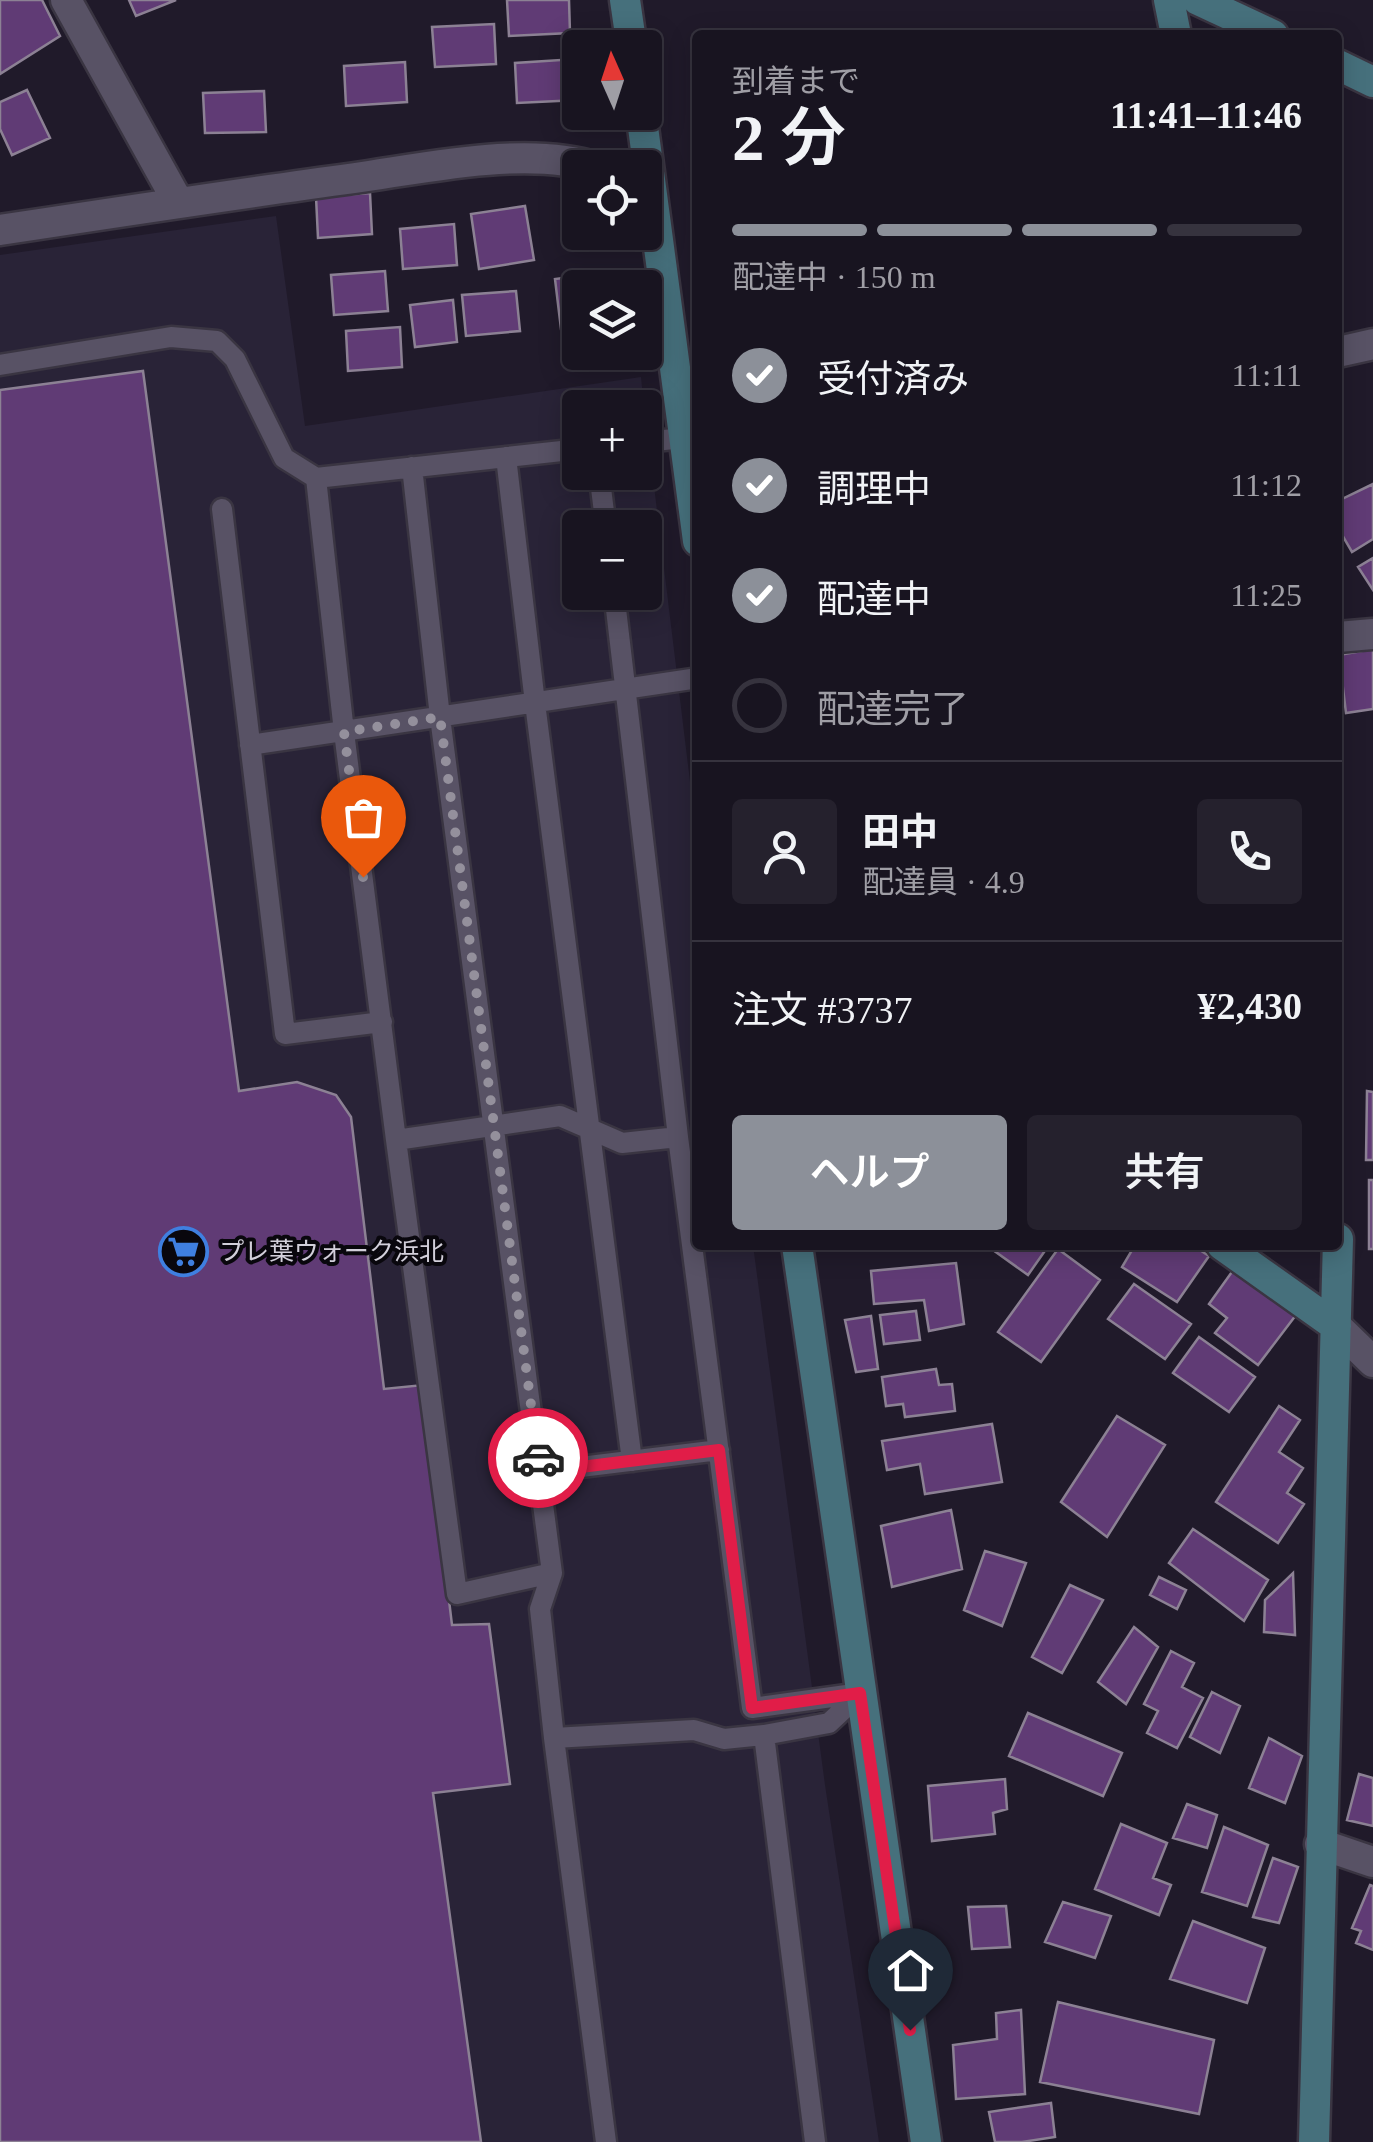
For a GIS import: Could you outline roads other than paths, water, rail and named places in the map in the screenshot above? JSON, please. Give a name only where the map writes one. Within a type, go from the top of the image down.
[{"type":"street","points":[[66,0],[178,202]]},
{"type":"street","points":[[625,0],[629,30]]},
{"type":"street","points":[[1169,0],[1175,30]]},
{"type":"street","points":[[1198,0],[1262,30]]},
{"type":"street","points":[[1342,67],[1373,82]]},
{"type":"street","points":[[0,230],[508,157],[562,161]]},
{"type":"street","points":[[657,250],[692,500]]},
{"type":"street","points":[[1342,351],[1373,344]]},
{"type":"street","points":[[1342,637],[1373,634]]},
{"type":"street","points":[[797,1250],[926,2142]]},
{"type":"street","points":[[1229,1250],[1336,1326],[1373,1362]]},
{"type":"street","points":[[1314,2142],[1338,1250]]},
{"type":"street","points":[[1320,1844],[1373,1862]]},
{"type":"lane","points":[[0,365],[172,337],[217,341],[235,359],[284,458],[316,478],[562,451]]},
{"type":"lane","points":[[662,440],[683,438]]},
{"type":"lane","points":[[506,457],[632,1461]]},
{"type":"lane","points":[[412,467],[440,717],[552,1573],[540,1609],[606,2142]]},
{"type":"lane","points":[[316,478],[344,732],[456,1594],[552,1573]]},
{"type":"lane","points":[[222,510],[284,1034],[382,1022]]},
{"type":"lane","points":[[616,610],[692,1243]]},
{"type":"lane","points":[[250,745],[692,679]]},
{"type":"lane","points":[[396,1140],[560,1116],[622,1144],[678,1136]]},
{"type":"lane","points":[[693,1250],[752,1708],[860,1693]]},
{"type":"lane","points":[[540,1472],[719,1450]]},
{"type":"lane","points":[[554,1738],[694,1730],[724,1738],[764,1735],[829,1723],[860,1693]]},
{"type":"lane","points":[[764,1735],[816,2142]]},
{"type":"place","name":"プレ葉ウォーク浜北","points":[[184,1251]]}]
